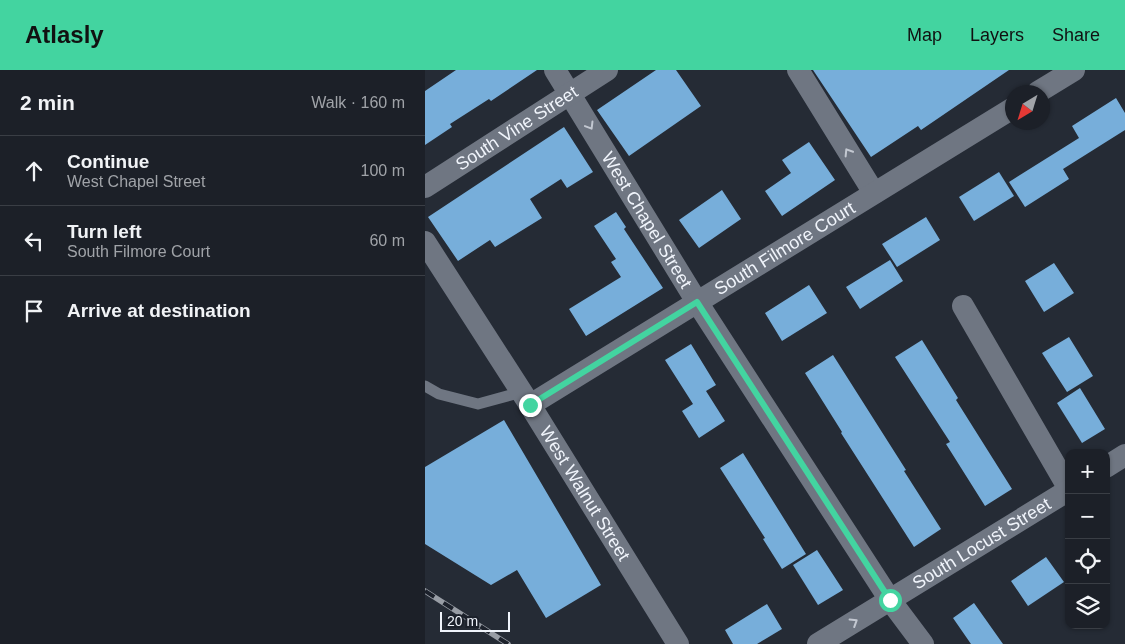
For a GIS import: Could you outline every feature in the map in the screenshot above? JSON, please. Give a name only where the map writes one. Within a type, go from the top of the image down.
[{"type":"street","name":"West Chapel Street","points":[[555,70],[697,302],[890,600],[923,644]]},
{"type":"street","name":"South Vine Street","points":[[425,187],[607,70]]},
{"type":"street","points":[[798,70],[874,193]]},
{"type":"street","points":[[1040,83],[1074,70]]},
{"type":"street","name":"South Filmore Court","points":[[526,398],[697,302],[1005,113]]},
{"type":"street","name":"West Walnut Street","points":[[425,242],[526,398],[678,644]]},
{"type":"street","points":[[963,306],[1065,482]]},
{"type":"street","points":[[1110,464],[1125,455]]},
{"type":"street","name":"South Locust Street","points":[[818,644],[1065,491]]},
{"type":"lane","points":[[425,386],[439,394],[478,404],[526,398]]},
{"type":"building","points":[[456,70],[537,70],[491,101],[489,99],[450,124],[452,127],[425,145],[425,91]]},
{"type":"building","points":[[656,70],[676,70],[701,106],[629,156],[597,110]]},
{"type":"building","points":[[813,70],[1009,70],[921,130],[918,126],[871,157]]},
{"type":"building","points":[[1116,98],[1125,113],[1125,130],[1063,169],[1069,179],[1025,207],[1009,182],[1079,138],[1072,126]]},
{"type":"building","points":[[564,127],[593,172],[567,188],[561,179],[530,199],[542,218],[495,247],[490,240],[458,261],[428,217]]},
{"type":"building","points":[[809,142],[835,180],[782,216],[765,191],[791,173],[782,160]]},
{"type":"building","points":[[999,172],[1014,196],[974,221],[959,197]]},
{"type":"building","points":[[722,190],[741,219],[699,248],[679,220]]},
{"type":"building","points":[[616,212],[626,227],[624,229],[663,288],[586,336],[569,309],[621,277],[611,262],[616,259],[594,226]]},
{"type":"building","points":[[926,217],[940,240],[897,267],[882,244]]},
{"type":"building","points":[[890,260],[903,281],[860,309],[846,287]]},
{"type":"building","points":[[1054,263],[1074,293],[1044,312],[1025,281]]},
{"type":"building","points":[[809,285],[827,313],[782,341],[765,313]]},
{"type":"building","points":[[1069,337],[1093,376],[1067,392],[1042,353]]},
{"type":"building","points":[[922,340],[958,398],[956,400],[1012,489],[985,506],[946,444],[950,442],[895,357]]},
{"type":"building","points":[[691,344],[716,385],[706,391],[725,421],[699,438],[682,411],[693,404],[665,360]]},
{"type":"building","points":[[833,355],[941,529],[914,547],[805,373]]},
{"type":"building","points":[[1080,388],[1105,429],[1082,443],[1057,403]]},
{"type":"building","points":[[504,420],[601,585],[546,618],[517,570],[491,585],[425,544],[425,467]]},
{"type":"building","points":[[743,453],[806,554],[782,569],[763,539],[765,538],[720,468]]},
{"type":"building","points":[[817,550],[843,590],[818,605],[793,565]]},
{"type":"building","points":[[1046,557],[1064,582],[1028,606],[1011,581]]},
{"type":"building","points":[[974,603],[1003,644],[971,644],[953,618]]},
{"type":"building","points":[[767,604],[782,629],[757,644],[733,644],[725,630]]},
{"type":"railway","points":[[425,591],[508,644]]},
{"type":"route","points":[[530,405],[697,302],[890,600]]}]
